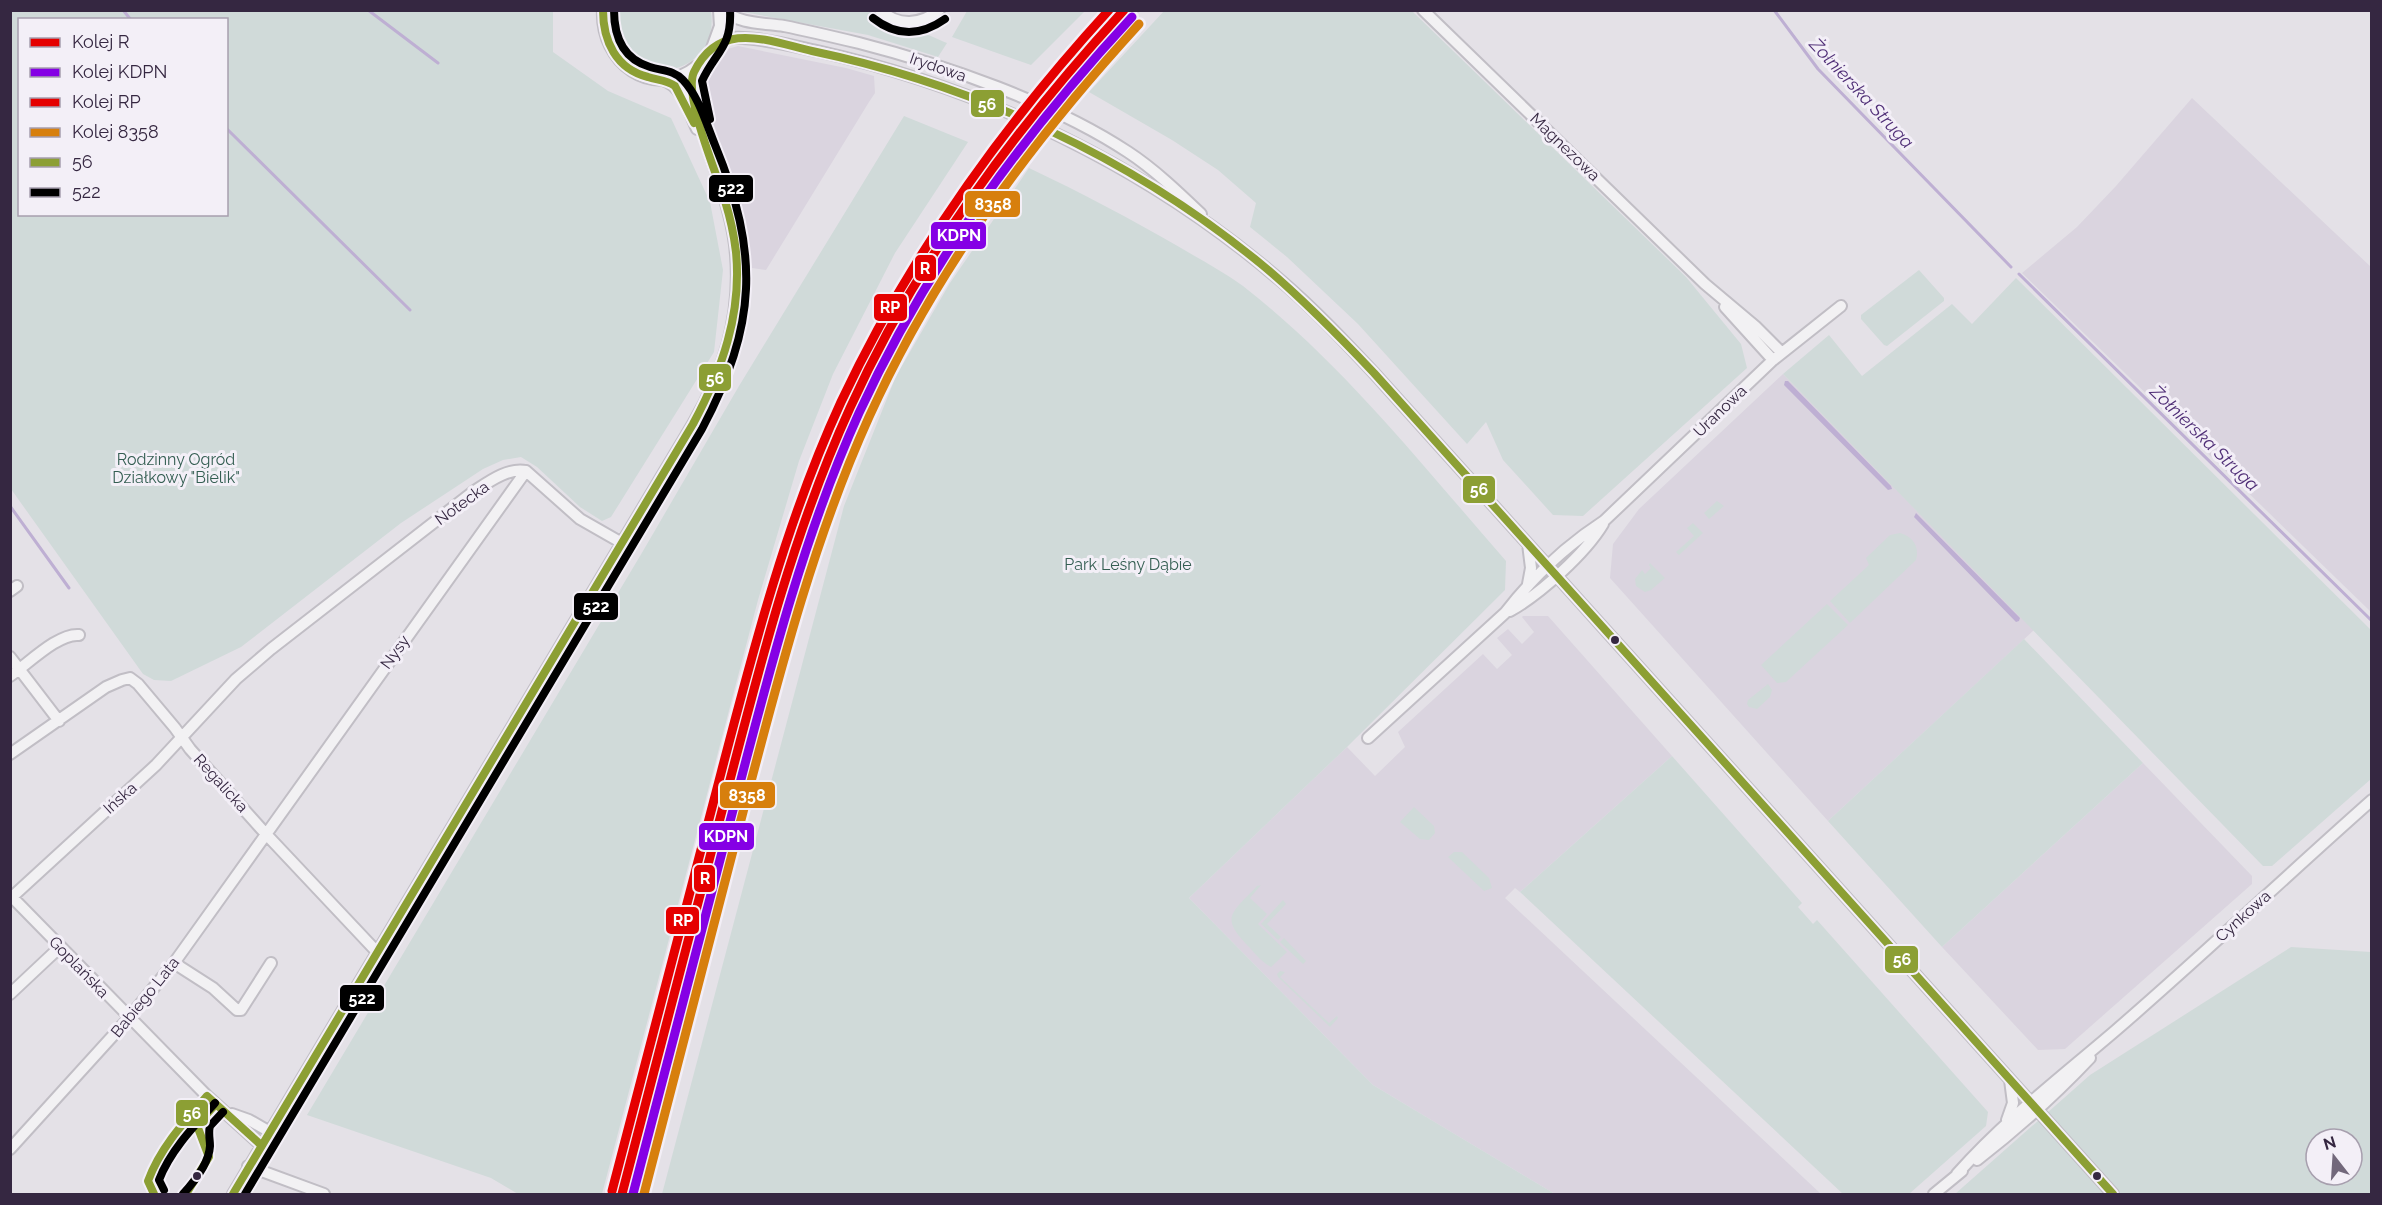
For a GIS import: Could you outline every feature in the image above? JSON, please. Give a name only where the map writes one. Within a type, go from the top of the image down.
[{"type":"street","points":[[603,10],[605,35],[619,61],[634,72],[670,82],[679,91],[714,168]]},
{"type":"street","points":[[233,1194],[711,393],[731,336],[736,306],[736,254],[731,223],[692,88],[693,74],[710,52],[720,26],[721,10]]},
{"type":"street","name":"Irydowa","points":[[721,10],[738,19],[834,37],[905,56],[1026,100],[1062,116],[1133,155],[1165,181],[1220,232],[1279,280],[1325,322],[1374,372],[2113,1194]]},
{"type":"street","points":[[880,10],[893,19],[911,23],[926,19],[939,10]]},
{"type":"street","name":"Magnezowa","points":[[1423,10],[1706,284],[1747,334],[1778,356]]},
{"type":"street","name":"Irydowa","points":[[710,52],[724,40],[737,37],[810,50],[913,77],[1014,114],[1050,131],[1130,174],[1220,232]]},
{"type":"street","points":[[659,80],[683,74],[701,63]]},
{"type":"street","name":"Uranowa","points":[[1552,571],[1596,534],[1604,521],[1778,356],[1840,306]]},
{"type":"street","name":"Notecka","points":[[337,599],[473,492],[502,476],[515,471],[526,471]]},
{"type":"street","points":[[526,471],[580,519],[622,543]]},
{"type":"street","name":"Nysy","points":[[265,833],[526,471]]},
{"type":"street","points":[[1368,738],[1505,613],[1524,589],[1531,573],[1528,543]]},
{"type":"street","points":[[1524,589],[1552,571]]},
{"type":"street","points":[[1505,613],[1527,601],[1552,571]]},
{"type":"street","name":"Regalicka","points":[[337,599],[236,679],[183,738],[265,833],[378,953]]},
{"type":"street","points":[[15,673],[67,635],[79,634]]},
{"type":"street","points":[[10,657],[15,673],[59,721]]},
{"type":"street","points":[[10,754],[106,687],[130,678],[183,738]]},
{"type":"street","name":"Ińska","points":[[11,896],[128,791],[183,738]]},
{"type":"street","name":"Cynkowa","points":[[2033,1106],[2372,800]]},
{"type":"street","name":"Babiego Lata","points":[[10,1149],[129,1018],[174,963],[265,833]]},
{"type":"street","name":"Goplańska","points":[[11,896],[129,1018],[261,1145]]},
{"type":"street","points":[[10,994],[60,947]]},
{"type":"street","points":[[174,963],[213,988],[237,1010],[241,1010],[271,963]]},
{"type":"street","points":[[2005,1124],[2013,1103],[2010,1080]]},
{"type":"street","points":[[1957,1174],[2005,1124],[2033,1106]]},
{"type":"street","points":[[1934,1194],[2000,1142],[2033,1106]]},
{"type":"street","name":"Goplańska","points":[[226,1112],[249,1120],[270,1132]]},
{"type":"street","points":[[248,1166],[324,1194]]},
{"type":"shaded area","points":[[1118,11],[1140,11],[1043,118],[980,204],[920,300],[886,366],[855,435],[830,502],[795,614],[643,1194],[615,1194],[772,607],[822,463],[869,358],[942,230],[1030,109]]},
{"type":"shaded area","points":[[738,46],[874,76],[875,93],[766,270],[752,268],[741,215],[701,91],[705,74],[724,50]]},
{"type":"shaded area","points":[[2192,98],[2371,267],[2371,612],[2022,273],[2077,227],[2116,186]]},
{"type":"shaded area","points":[[1783,374],[2034,630],[1828,821],[1610,578],[1613,544],[1639,509]]},
{"type":"shaded area","points":[[1785,381],[1788,381],[1892,489],[1888,490],[1784,385]]},
{"type":"shaded area","points":[[1916,513],[2020,618],[2019,621],[2016,622],[1914,517]]},
{"type":"shaded area","points":[[1523,616],[1548,616],[1672,756],[1520,892],[1515,888],[1505,898],[1821,1194],[1555,1194],[1373,1085],[1189,898],[1347,747],[1375,776],[1405,747],[1398,732],[1483,654],[1497,669],[1512,655],[1497,638],[1508,629],[1522,644],[1534,632]]},
{"type":"shaded area","points":[[2143,763],[2252,876],[2252,884],[2065,1049],[2038,1050],[1942,947]]},
{"type":"green space","name":"Rodzinny Ogród Działkowy \"Bielik\"","points":[[10,11],[553,11],[553,52],[608,91],[671,118],[710,202],[723,270],[714,352],[611,517],[602,521],[580,507],[537,467],[521,457],[503,460],[483,469],[401,523],[241,647],[171,681],[154,680],[143,674],[11,489]]},
{"type":"green space","points":[[610,11],[711,11],[709,36],[699,55],[682,66],[661,70],[641,67],[624,56],[612,37]]},
{"type":"green space","points":[[738,11],[871,11],[885,23],[923,33],[947,43],[938,57],[868,35]]},
{"type":"green space","points":[[967,11],[1085,11],[1031,65],[952,37]]},
{"type":"green space","points":[[1164,11],[1412,11],[1686,277],[1741,344],[1747,368],[1583,516],[1553,515],[1503,460],[1486,422],[1467,444],[1358,324],[1287,257],[1250,227],[1256,203],[1218,170],[1172,140],[1089,92]]},
{"type":"green space","points":[[904,116],[968,142],[895,253],[833,374],[799,461],[758,600],[602,1194],[518,1194],[491,1178],[307,1115],[739,386]]},
{"type":"green space","name":"Park Leśny Dąbie","points":[[1029,168],[1086,196],[1212,266],[1243,286],[1280,316],[1348,382],[1506,561],[1505,590],[1347,747],[1189,898],[1373,1085],[1555,1194],[662,1194],[844,506],[896,376],[950,283]]},
{"type":"green space","points":[[1919,270],[1944,298],[1944,301],[1887,346],[1884,345],[1861,319],[1861,315]]},
{"type":"green space","points":[[2016,278],[2371,630],[2371,779],[2272,866],[2263,866],[1783,374],[1829,335],[1862,376],[1952,304],[1972,324]]},
{"type":"green space","points":[[1717,501],[1724,506],[1709,519],[1704,513]]},
{"type":"green space","points":[[1693,523],[1703,533],[1679,555],[1676,552],[1694,536],[1687,528]]},
{"type":"green space","points":[[1900,533],[1914,542],[1917,550],[1916,560],[1850,623],[1830,601],[1869,565],[1866,558],[1890,535]]},
{"type":"green space","points":[[1650,563],[1665,578],[1651,590],[1645,592],[1636,586],[1635,579],[1642,570],[1645,574],[1651,568]]},
{"type":"green space","points":[[1827,604],[1848,625],[1786,682],[1777,683],[1761,665]]},
{"type":"green space","points":[[2024,639],[2143,763],[1942,947],[1828,821]]},
{"type":"green space","points":[[1768,684],[1772,690],[1770,697],[1757,709],[1749,707],[1748,700]]},
{"type":"green space","points":[[1672,756],[1802,903],[1798,907],[1813,924],[1817,920],[1988,1112],[1986,1126],[1909,1194],[1843,1194],[1520,892]]},
{"type":"green space","points":[[1414,807],[1434,826],[1435,833],[1429,840],[1420,839],[1400,822]]},
{"type":"green space","points":[[1454,852],[1462,852],[1489,878],[1492,888],[1484,891],[1448,857]]},
{"type":"green space","points":[[1261,885],[1250,898],[1267,914],[1258,924],[1287,952],[1271,967],[1240,938],[1232,922],[1235,910],[1257,886]]},
{"type":"green space","points":[[1283,900],[1286,904],[1267,924],[1281,937],[1278,940],[1261,924]]},
{"type":"green space","points":[[1284,938],[1306,961],[1303,964],[1280,942]]},
{"type":"green space","points":[[2291,947],[2371,952],[2371,1194],[1955,1194],[2090,1075]]},
{"type":"green space","points":[[1280,971],[1285,972],[1280,977],[1329,1023],[1337,1016],[1338,1018],[1330,1027],[1278,977],[1277,974]]},
{"type":"waterway","points":[[123,10],[129,18]]},
{"type":"waterway","points":[[368,10],[438,63]]},
{"type":"waterway","name":"Żołnierska Struga","points":[[1774,10],[1818,69],[2011,267]]},
{"type":"waterway","points":[[228,130],[410,310]]},
{"type":"waterway","name":"Żołnierska Struga","points":[[2019,274],[2372,621]]},
{"type":"waterway","points":[[10,506],[69,588]]},
{"type":"rail line","name":"RP","points":[[612,1191],[754,648],[785,548],[820,450],[868,348],[927,245],[960,196],[1031,101],[1109,10]]},
{"type":"rail line","name":"R","points":[[622,1194],[763,655],[794,554],[829,456],[876,353],[937,249],[971,198],[1044,102],[1124,10]]},
{"type":"rail line","name":"KDPN","points":[[633,1194],[773,659],[820,509],[859,413],[915,305],[980,204],[1052,108],[1132,17]]},
{"type":"rail line","name":"8358","points":[[644,1194],[783,662],[830,513],[869,417],[924,311],[988,210],[1061,115],[1139,24]]},
{"type":"transit line","name":"56","points":[[603,10],[609,43],[620,60],[627,68],[637,73],[675,86],[694,123]]},
{"type":"transit line","name":"522","points":[[245,1194],[702,429],[734,356],[742,322],[746,289],[745,255],[740,221],[730,184],[702,111],[689,87],[676,74],[641,63],[627,52],[618,37],[614,10]]},
{"type":"transit line","name":"522","points":[[710,119],[702,81],[725,42],[730,23],[730,10]]},
{"type":"transit line","name":"522","points":[[873,18],[891,29],[909,32],[927,29],[945,19]]},
{"type":"transit line","name":"56","points":[[233,1194],[693,424],[713,383],[733,319],[737,275],[736,252],[727,207],[697,116],[692,83],[694,72],[705,55],[717,45],[731,39],[746,38],[762,39],[873,66],[933,84],[992,105],[1049,130],[1159,191],[1211,226],[1261,264],[1319,317],[1374,373],[2113,1194]]},
{"type":"transit line","name":"56","points":[[154,1194],[148,1181],[159,1157],[173,1136],[207,1096],[261,1145]]},
{"type":"transit line","name":"522","points":[[164,1190],[159,1180],[169,1159],[183,1139],[215,1103]]},
{"type":"transit line","name":"56","points":[[186,1194],[209,1157],[198,1128],[202,1119],[216,1104]]},
{"type":"transit line","name":"522","points":[[183,1194],[204,1166],[209,1153],[210,1126],[223,1112]]}]
